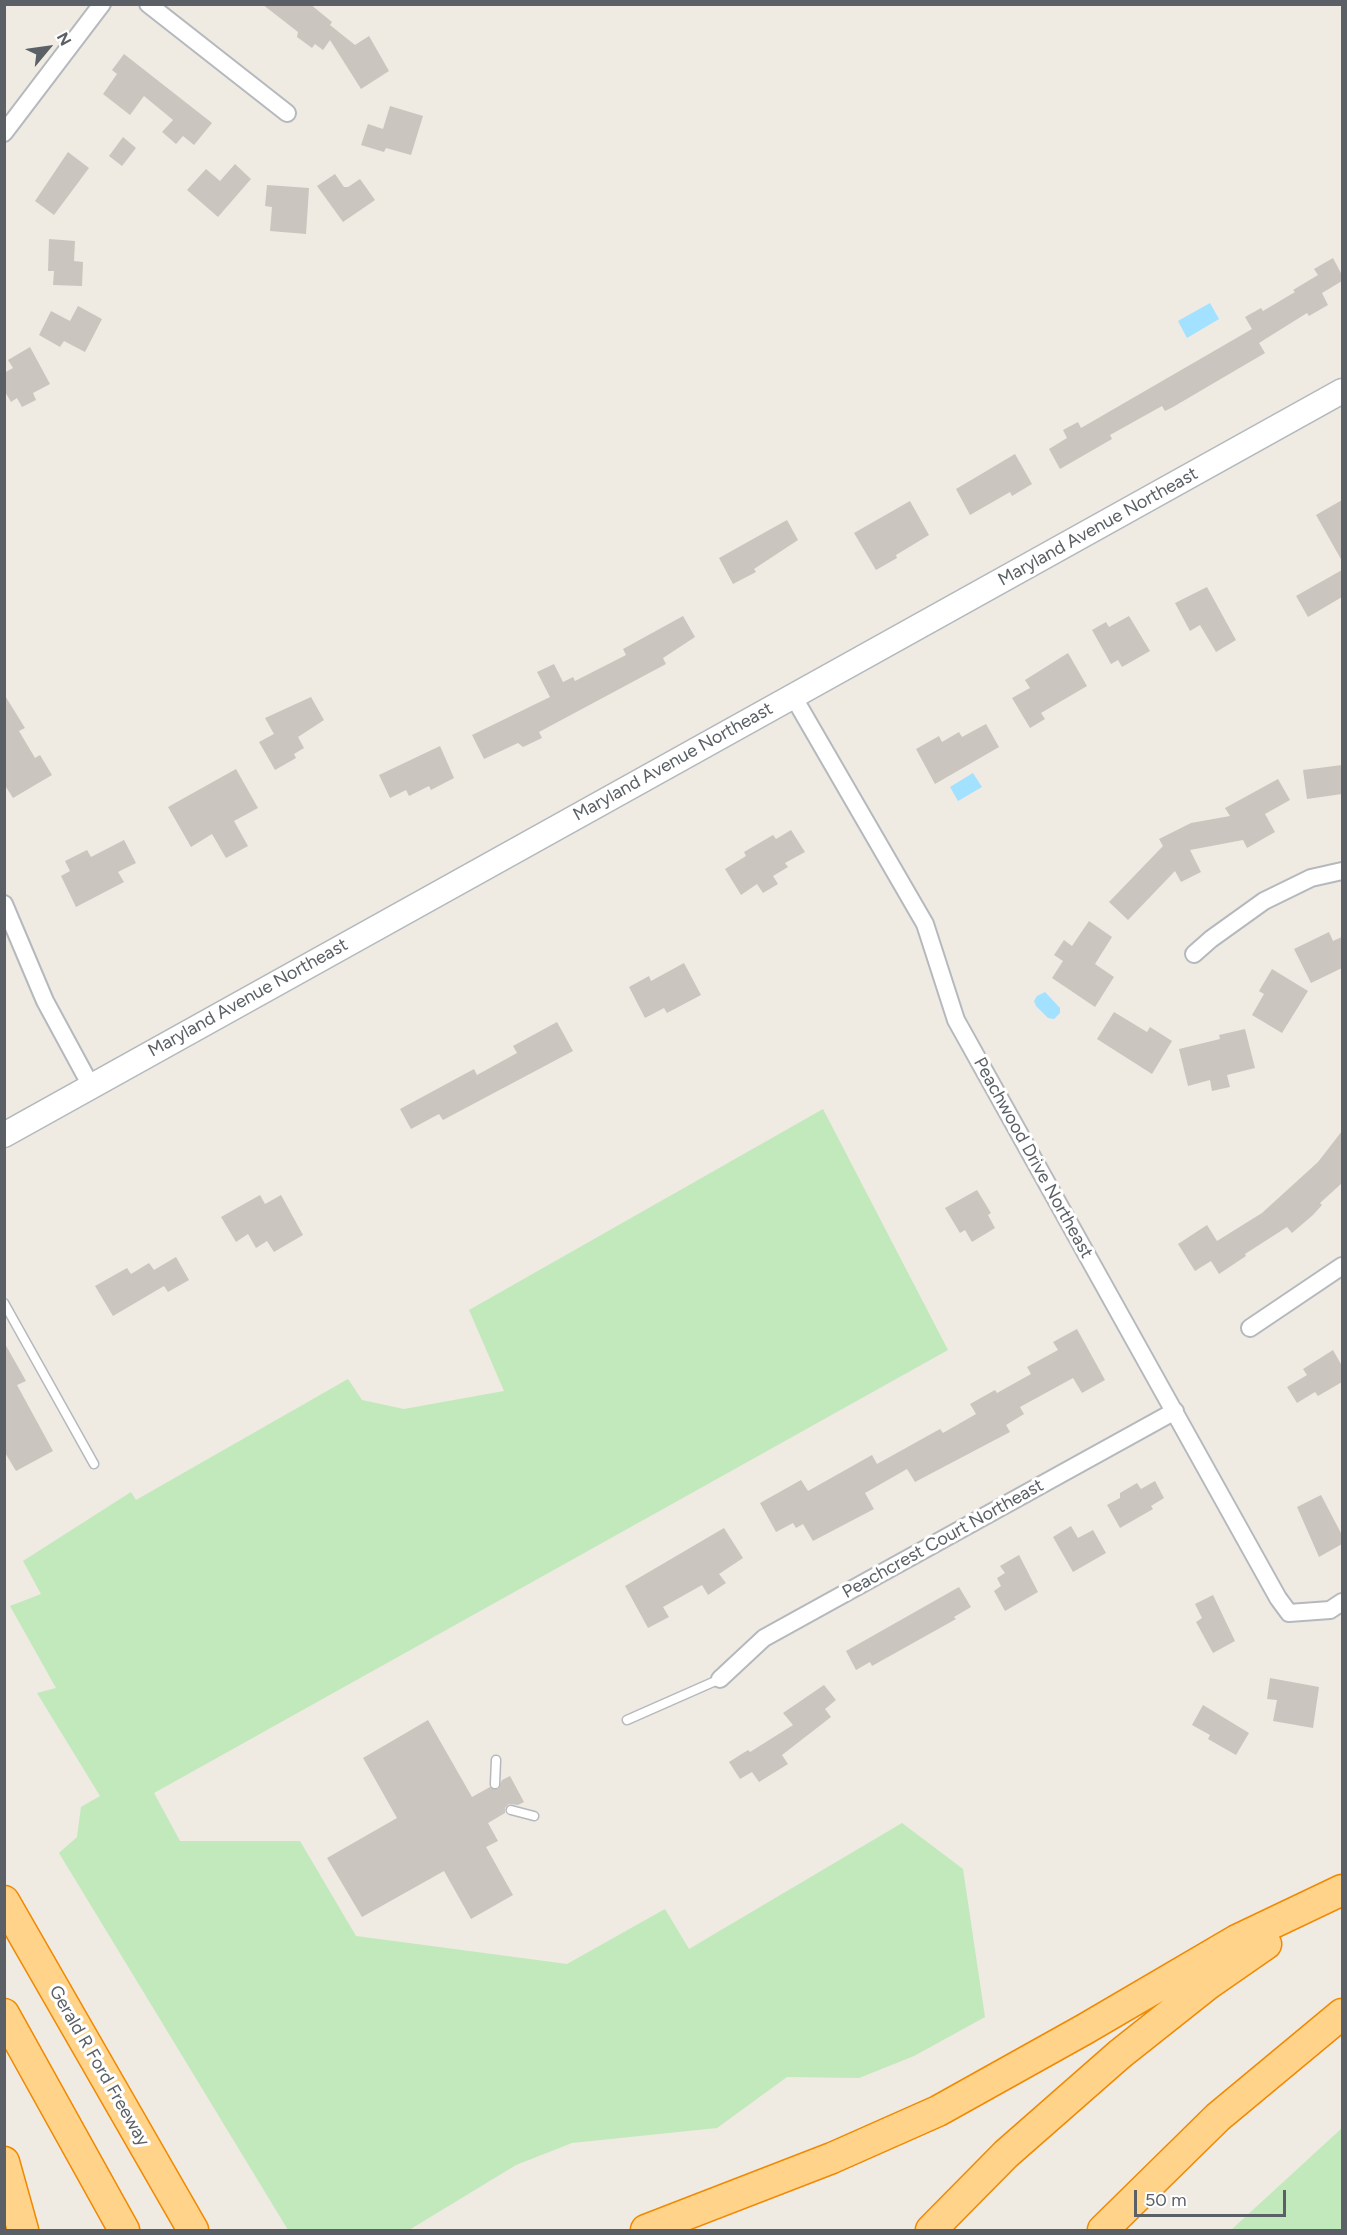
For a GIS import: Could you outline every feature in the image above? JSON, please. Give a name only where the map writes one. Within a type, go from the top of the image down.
[{"type":"highway","points":[[646,2230],[832,2158],[938,2111],[1237,1940],[1342,1890]]},
{"type":"highway","points":[[932,2230],[1006,2154],[1120,2054],[1239,1962],[1342,1897]]},
{"type":"highway","name":"Gerald R Ford Freeway","points":[[4,1901],[193,2230]]},
{"type":"highway","points":[[4,2014],[124,2230]]},
{"type":"highway","points":[[1103,2230],[1218,2117],[1342,2014]]},
{"type":"highway","points":[[4,2162],[23,2230]]},
{"type":"street","points":[[4,133],[102,4]]},
{"type":"street","points":[[148,4],[287,113]]},
{"type":"street","name":"Maryland Avenue Northeast","points":[[4,1135],[1342,391]]},
{"type":"street","name":"Peachwood Drive Northeast","points":[[793,696],[925,924],[956,1020],[1288,1613],[1330,1610],[1342,1602]]},
{"type":"street","points":[[1194,954],[1210,939],[1264,901],[1311,878],[1342,871]]},
{"type":"street","points":[[4,904],[45,1001],[91,1086]]},
{"type":"street","points":[[1250,1328],[1342,1266]]},
{"type":"street","name":"Peachcrest Court Northeast","points":[[720,1679],[764,1638],[1174,1411]]},
{"type":"lane","points":[[4,1303],[94,1464]]},
{"type":"lane","points":[[627,1720],[720,1679]]},
{"type":"lane","points":[[495,1784],[496,1760]]},
{"type":"lane","points":[[511,1810],[534,1816]]},
{"type":"green space","points":[[823,1109],[948,1350],[154,1793],[180,1841],[300,1841],[356,1936],[567,1964],[665,1909],[689,1949],[902,1823],[963,1869],[985,2017],[914,2056],[859,2078],[787,2077],[717,2128],[572,2143],[516,2165],[409,2230],[288,2230],[59,1853],[77,1837],[81,1807],[100,1796],[37,1693],[56,1688],[10,1606],[41,1594],[23,1561],[131,1492],[136,1500],[348,1379],[362,1400],[404,1409],[504,1391],[469,1310]]},
{"type":"green space","points":[[1342,2128],[1342,2230],[1231,2230]]},
{"type":"water","points":[[1210,303],[1219,319],[1187,338],[1178,321]]},
{"type":"water","points":[[973,773],[982,787],[958,801],[950,787]]},
{"type":"water","points":[[1045,992],[1060,1008],[1060,1013],[1054,1019],[1048,1018],[1034,1001],[1037,996]]},
{"type":"building","points":[[262,4],[310,4],[332,22],[330,25],[355,45],[369,36],[389,71],[361,89],[330,40],[323,50],[315,44],[312,48],[297,37],[298,32]]},
{"type":"building","points":[[124,54],[212,123],[194,145],[183,136],[176,144],[162,132],[173,120],[144,96],[130,115],[103,94],[117,74],[112,70]]},
{"type":"building","points":[[390,106],[423,116],[411,155],[386,148],[384,152],[361,145],[368,124],[383,129]]},
{"type":"building","points":[[123,137],[136,148],[122,166],[109,156]]},
{"type":"building","points":[[68,152],[89,168],[54,215],[35,201]]},
{"type":"building","points":[[235,164],[251,179],[218,217],[187,190],[206,169],[220,181]]},
{"type":"building","points":[[335,174],[344,187],[360,179],[375,200],[343,222],[317,186]]},
{"type":"building","points":[[267,185],[309,188],[306,234],[270,231],[272,207],[265,206]]},
{"type":"building","points":[[49,239],[75,241],[74,261],[83,262],[82,286],[53,285],[54,271],[48,271]]},
{"type":"building","points":[[1333,258],[1342,275],[1342,281],[1322,293],[1328,305],[1309,316],[1307,313],[1259,343],[1265,353],[1173,407],[1165,411],[1162,406],[1110,435],[1112,439],[1060,469],[1049,449],[1067,438],[1063,430],[1078,422],[1081,428],[1252,329],[1245,317],[1261,308],[1263,311],[1295,292],[1293,290],[1318,275],[1314,269]]},
{"type":"building","points":[[78,306],[102,319],[85,352],[64,341],[60,347],[39,335],[51,311],[70,321]]},
{"type":"building","points":[[30,347],[50,384],[33,393],[36,400],[22,407],[17,398],[11,402],[4,390],[4,373],[13,368],[8,360]]},
{"type":"building","points":[[1015,454],[1032,484],[1012,496],[1010,492],[970,515],[956,489]]},
{"type":"building","points":[[1342,500],[1342,561],[1316,515]]},
{"type":"building","points":[[910,501],[929,535],[876,570],[854,533]]},
{"type":"building","points":[[787,520],[798,540],[754,569],[756,572],[733,584],[719,558]]},
{"type":"building","points":[[1342,570],[1342,597],[1308,617],[1296,596]]},
{"type":"building","points":[[1207,587],[1236,640],[1216,652],[1200,625],[1190,631],[1175,603]]},
{"type":"building","points":[[683,616],[695,637],[663,658],[666,664],[539,732],[542,738],[523,747],[518,743],[484,759],[472,735],[550,697],[537,672],[554,664],[563,682],[573,677],[575,681],[626,655],[623,649]]},
{"type":"building","points":[[1129,616],[1150,651],[1122,667],[1118,660],[1111,664],[1092,630],[1106,622],[1109,627]]},
{"type":"building","points":[[1068,653],[1087,686],[1041,713],[1045,719],[1030,728],[1012,698],[1030,688],[1025,680]]},
{"type":"building","points":[[4,694],[25,728],[19,731],[35,758],[40,755],[52,775],[13,798],[4,784]]},
{"type":"building","points":[[311,697],[324,720],[298,737],[304,748],[294,754],[296,758],[275,770],[259,742],[274,734],[265,718]]},
{"type":"building","points":[[986,724],[999,747],[935,784],[916,749],[939,736],[942,742],[959,732],[962,737]]},
{"type":"building","points":[[440,746],[454,778],[431,790],[429,786],[409,796],[406,790],[390,798],[379,775]]},
{"type":"building","points":[[1342,765],[1342,794],[1307,799],[1303,770]]},
{"type":"building","points":[[236,769],[258,808],[234,821],[248,846],[226,858],[212,834],[191,847],[168,807]]},
{"type":"building","points":[[1278,779],[1290,800],[1265,814],[1275,832],[1247,848],[1243,840],[1190,850],[1201,872],[1181,882],[1175,871],[1128,920],[1109,902],[1163,846],[1159,839],[1191,823],[1230,816],[1225,808]]},
{"type":"building","points":[[791,830],[805,852],[785,863],[788,867],[773,876],[778,884],[763,893],[757,884],[741,895],[725,869],[746,856],[744,852],[773,835],[776,839]]},
{"type":"building","points":[[124,840],[136,863],[118,872],[124,882],[76,907],[61,876],[70,871],[65,861],[87,850],[91,857]]},
{"type":"building","points":[[1089,921],[1112,937],[1095,964],[1114,977],[1095,1007],[1052,978],[1063,961],[1054,955],[1064,940],[1072,946]]},
{"type":"building","points":[[1329,932],[1333,941],[1342,937],[1342,968],[1311,983],[1294,949]]},
{"type":"building","points":[[684,963],[701,995],[667,1013],[664,1008],[645,1018],[629,987],[649,976],[651,981]]},
{"type":"building","points":[[1272,969],[1308,991],[1282,1033],[1252,1015],[1264,994],[1259,991]]},
{"type":"building","points":[[1114,1012],[1147,1032],[1150,1027],[1172,1041],[1152,1074],[1097,1039]]},
{"type":"building","points":[[557,1022],[573,1051],[443,1120],[439,1114],[411,1129],[400,1109],[474,1069],[477,1075],[517,1053],[513,1046]]},
{"type":"building","points":[[1245,1029],[1255,1068],[1227,1075],[1230,1087],[1212,1091],[1210,1080],[1188,1086],[1179,1049],[1220,1039],[1219,1035]]},
{"type":"building","points":[[1342,1131],[1342,1183],[1320,1203],[1322,1205],[1313,1215],[1292,1233],[1287,1227],[1219,1274],[1211,1261],[1195,1271],[1178,1244],[1207,1225],[1217,1241],[1262,1213],[1318,1162]]},
{"type":"building","points":[[977,1190],[991,1213],[988,1215],[995,1228],[972,1242],[965,1230],[960,1233],[945,1208]]},
{"type":"building","points":[[260,1195],[265,1204],[281,1195],[303,1235],[274,1252],[267,1241],[256,1248],[248,1234],[236,1242],[221,1217]]},
{"type":"building","points":[[176,1257],[189,1280],[168,1292],[164,1286],[113,1316],[95,1286],[127,1268],[131,1274],[149,1263],[154,1270]]},
{"type":"building","points":[[1077,1329],[1105,1380],[1082,1393],[1073,1378],[1020,1407],[1024,1414],[1006,1425],[1010,1432],[915,1482],[907,1469],[865,1493],[874,1509],[813,1541],[803,1524],[796,1528],[793,1523],[776,1532],[760,1503],[801,1480],[808,1491],[872,1455],[877,1464],[940,1429],[943,1433],[976,1414],[970,1404],[995,1390],[997,1393],[1031,1374],[1027,1367],[1058,1350],[1053,1342]]},
{"type":"building","points":[[4,1342],[26,1381],[17,1385],[53,1451],[16,1471],[4,1451]]},
{"type":"building","points":[[1333,1350],[1342,1366],[1342,1382],[1318,1396],[1315,1392],[1297,1403],[1287,1387],[1307,1375],[1303,1369]]},
{"type":"building","points":[[1155,1481],[1164,1498],[1151,1506],[1153,1509],[1120,1528],[1107,1505],[1120,1498],[1120,1493],[1137,1483],[1141,1489]]},
{"type":"building","points":[[1321,1495],[1342,1535],[1342,1544],[1319,1557],[1297,1507]]},
{"type":"building","points":[[1071,1526],[1078,1538],[1093,1530],[1106,1553],[1073,1572],[1053,1537]]},
{"type":"building","points":[[724,1528],[743,1558],[719,1574],[726,1583],[708,1595],[702,1585],[663,1607],[669,1617],[648,1628],[625,1586]]},
{"type":"building","points":[[1019,1555],[1038,1592],[1005,1611],[994,1591],[1001,1586],[997,1578],[1005,1573],[1000,1566]]},
{"type":"building","points":[[959,1587],[971,1607],[954,1617],[956,1619],[872,1666],[870,1662],[856,1670],[846,1651]]},
{"type":"building","points":[[1213,1595],[1235,1641],[1213,1653],[1196,1622],[1202,1618],[1195,1604]]},
{"type":"building","points":[[1270,1678],[1319,1687],[1313,1728],[1273,1721],[1277,1700],[1267,1699]]},
{"type":"building","points":[[824,1685],[836,1700],[825,1709],[831,1717],[782,1755],[788,1764],[759,1782],[752,1772],[740,1779],[729,1762],[748,1750],[750,1752],[793,1725],[783,1713]]},
{"type":"building","points":[[1203,1705],[1249,1733],[1236,1755],[1208,1739],[1210,1735],[1192,1725]]},
{"type":"building","points":[[428,1720],[472,1797],[490,1787],[498,1789],[502,1780],[510,1776],[524,1802],[518,1805],[509,1804],[505,1808],[505,1813],[488,1823],[498,1841],[486,1847],[513,1895],[471,1919],[444,1871],[362,1917],[327,1858],[397,1818],[363,1758]]}]
